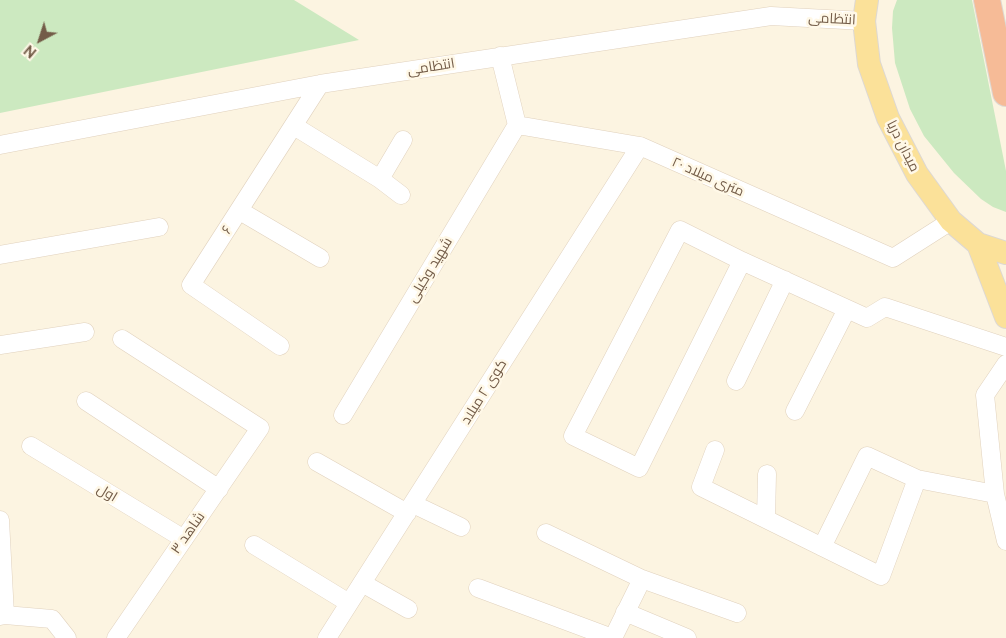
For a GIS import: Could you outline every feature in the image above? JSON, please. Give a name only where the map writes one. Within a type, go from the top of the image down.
[{"type":"highway","points":[[987,0],[1006,93]]},
{"type":"main road","points":[[848,0],[866,10]]},
{"type":"main road","name":"میدان دریا","points":[[866,10],[869,64],[888,118],[916,174],[951,221],[978,244],[1006,253]]},
{"type":"main road","points":[[978,244],[1006,317]]},
{"type":"street","name":"انتظامی","points":[[0,145],[320,84],[771,16],[866,10]]},
{"type":"street","points":[[500,56],[517,125]]},
{"type":"street","name":"۶","points":[[280,346],[191,285],[320,84]]},
{"type":"street","name":"۲۰ متری میلاد","points":[[517,125],[640,146],[893,258],[951,221]]},
{"type":"street","name":"شهید وکیلی","points":[[343,414],[517,125]]},
{"type":"street","points":[[294,126],[380,178],[401,195]]},
{"type":"street","points":[[380,178],[403,140]]},
{"type":"street","name":"کوی ۲ میلاد","points":[[327,638],[640,146]]},
{"type":"street","points":[[240,211],[320,258]]},
{"type":"street","points":[[0,255],[159,227]]},
{"type":"street","points":[[742,261],[639,468],[573,436],[680,230],[742,261],[867,318],[885,307],[1006,348]]},
{"type":"street","points":[[736,381],[784,280]]},
{"type":"street","points":[[795,410],[847,309]]},
{"type":"street","points":[[0,345],[85,332]]},
{"type":"street","name":"شاهد ۳","points":[[116,638],[260,428],[122,339]]},
{"type":"street","points":[[1006,364],[985,394],[995,494],[1006,540]]},
{"type":"street","points":[[86,401],[219,489]]},
{"type":"street","name":"اول","points":[[31,446],[184,539]]},
{"type":"street","points":[[715,450],[701,487],[881,576],[917,479]]},
{"type":"street","points":[[822,547],[867,456],[917,479],[995,494]]},
{"type":"street","points":[[317,462],[410,508],[461,527]]},
{"type":"street","points":[[766,519],[767,474]]},
{"type":"street","points":[[0,520],[3,615],[52,619],[67,638]]},
{"type":"street","points":[[546,533],[642,579],[737,613]]},
{"type":"street","points":[[254,545],[349,603]]},
{"type":"street","points":[[478,588],[613,638],[642,579]]},
{"type":"street","points":[[362,583],[408,609]]},
{"type":"street","points":[[625,612],[687,638]]},
{"type":"green space","points":[[0,0],[294,0],[359,40],[0,113]]},
{"type":"green space","points":[[897,0],[972,0],[1006,171],[1006,212],[993,207],[981,199],[954,173],[924,136],[910,109],[895,63],[892,28],[893,11]]}]
